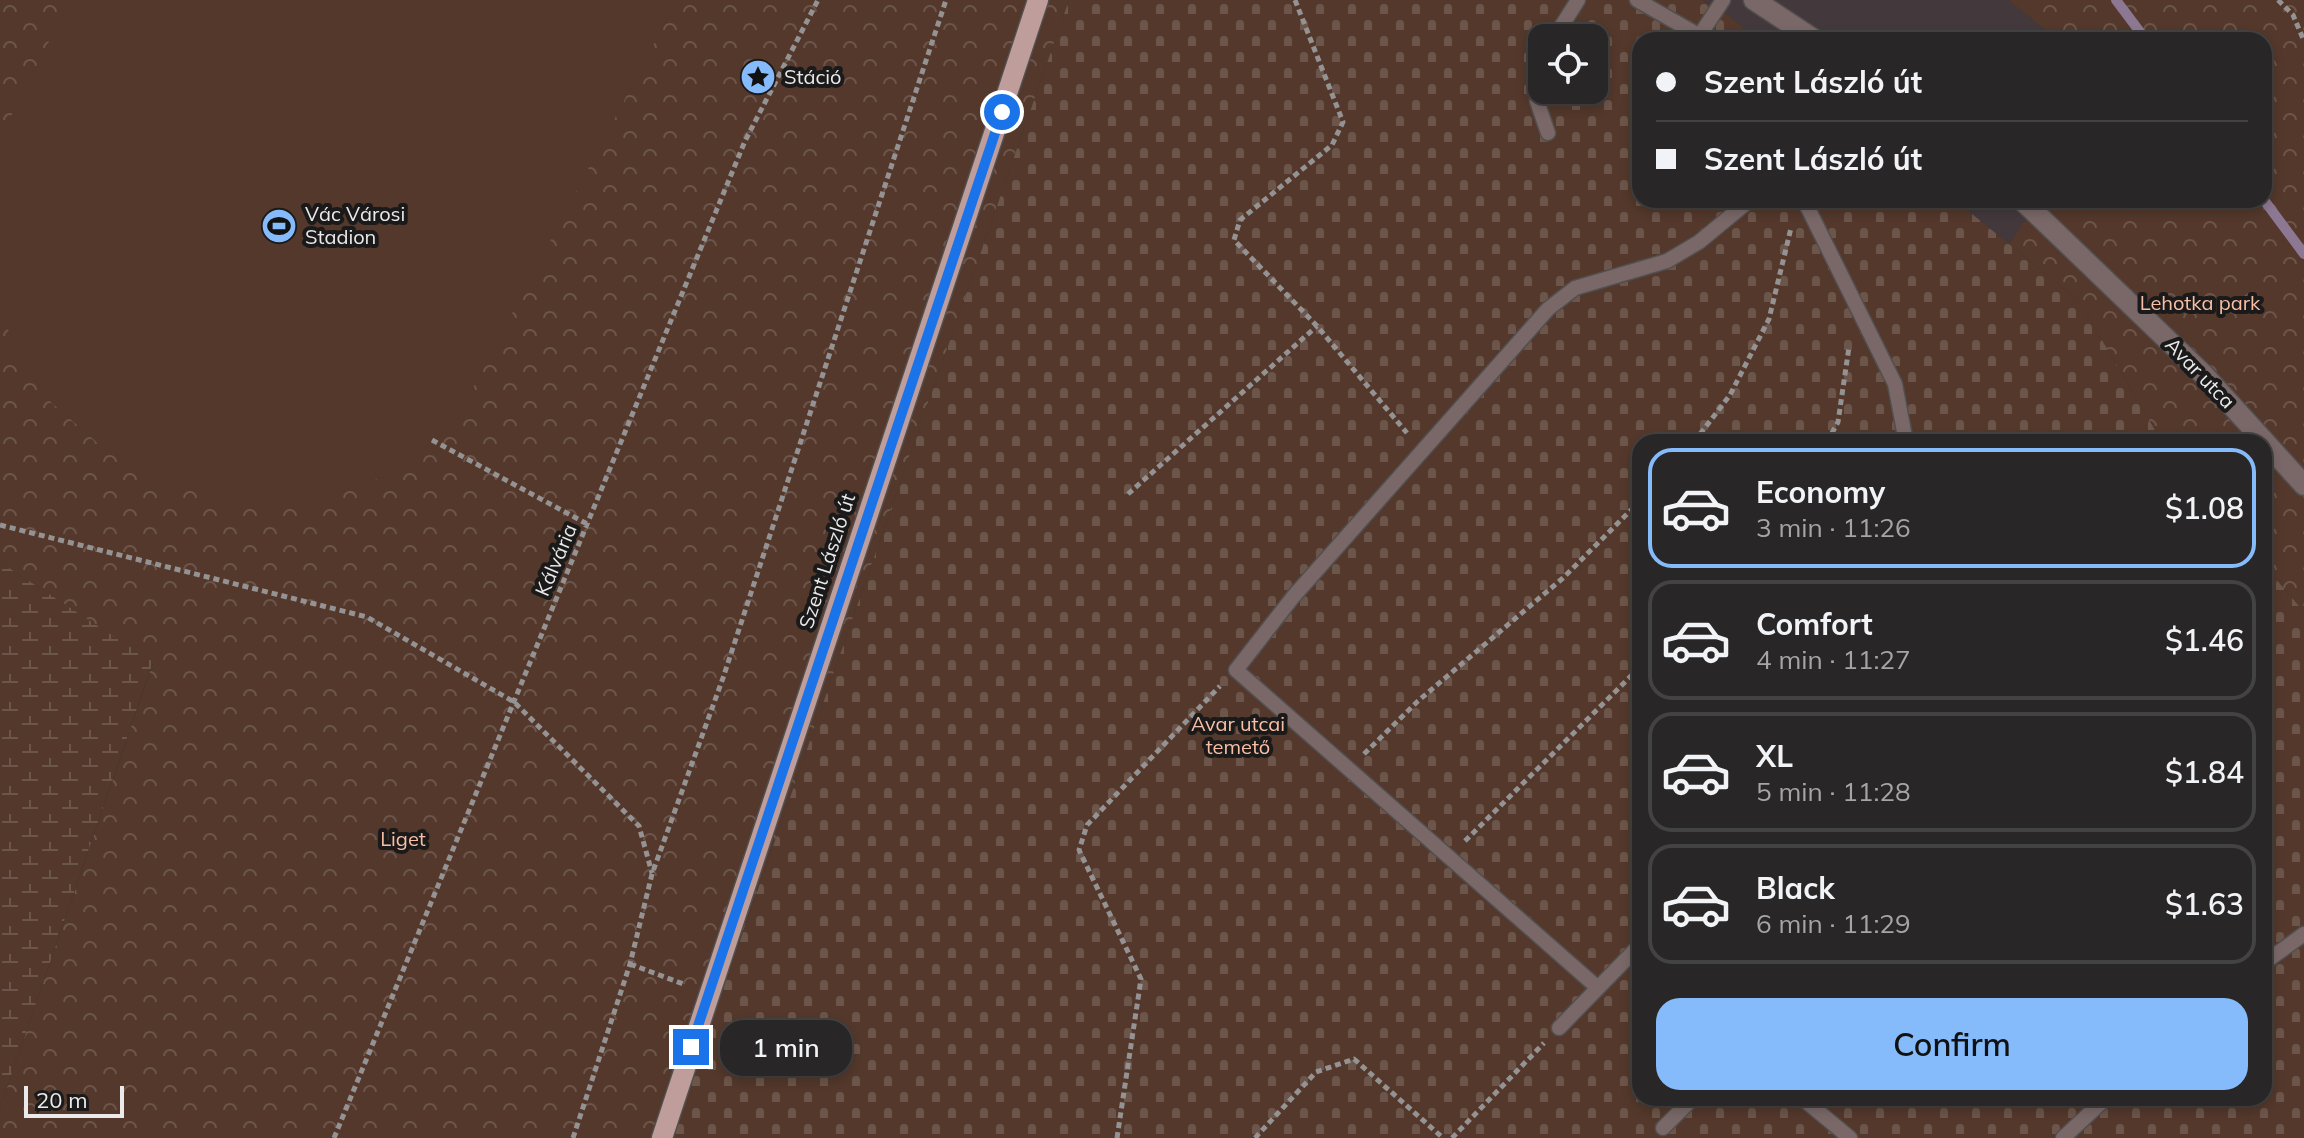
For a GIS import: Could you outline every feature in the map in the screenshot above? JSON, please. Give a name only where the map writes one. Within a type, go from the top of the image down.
[{"type":"main road","name":"Szent László út","points":[[662,1138],[1038,0]]},
{"type":"street","points":[[1754,0],[1803,32]]},
{"type":"street","name":"Avar utca","points":[[2030,208],[2204,375],[2258,434]]},
{"type":"street","name":"Avar utca","points":[[2272,450],[2304,485]]},
{"type":"lane","points":[[1563,24],[1578,0]]},
{"type":"lane","points":[[1637,0],[1694,32]]},
{"type":"lane","points":[[1706,32],[1723,0]]},
{"type":"lane","points":[[1538,104],[1548,133]]},
{"type":"lane","points":[[1598,988],[1236,670],[1293,597],[1548,309],[1575,288],[1667,261],[1699,242],[1740,208]]},
{"type":"lane","points":[[1808,208],[1895,384],[1904,434]]},
{"type":"lane","points":[[2272,957],[2304,934]]},
{"type":"lane","points":[[1559,1028],[1632,953]]},
{"type":"lane","points":[[1663,1128],[1685,1106]]},
{"type":"lane","points":[[1812,1106],[1850,1138]]},
{"type":"lane","points":[[2063,1138],[2097,1106]]},
{"type":"path","name":"Kálvária","points":[[334,1138],[745,141],[818,0]]},
{"type":"path","points":[[573,1138],[630,964],[652,874],[723,678],[946,0]]},
{"type":"path","points":[[1295,0],[1343,122],[1332,145],[1240,220],[1234,240],[1317,326],[1422,451]]},
{"type":"path","points":[[2278,0],[2293,15],[2304,41]]},
{"type":"path","points":[[1700,434],[1730,395],[1769,319],[1792,224]]},
{"type":"path","points":[[1831,434],[1838,422],[1856,307]]},
{"type":"path","points":[[1128,494],[1317,326]]},
{"type":"path","points":[[432,440],[589,525]]},
{"type":"path","points":[[1350,769],[1418,701],[1563,578],[1632,509]]},
{"type":"path","points":[[0,525],[367,617],[514,702],[639,826],[652,874]]},
{"type":"path","points":[[1117,1138],[1141,979],[1079,850],[1087,825],[1236,670]]},
{"type":"path","points":[[1449,857],[1632,675]]},
{"type":"path","points":[[630,964],[709,994]]},
{"type":"path","points":[[1452,1138],[1559,1028]]},
{"type":"path","points":[[1255,1138],[1316,1072],[1354,1059],[1443,1138]]},
{"type":"shaded area","points":[[1702,0],[2008,0],[2048,32],[1748,32],[1724,12]]},
{"type":"shaded area","points":[[1965,208],[2033,208],[2009,244]]},
{"type":"green space","name":"Liget","points":[[0,0],[1069,0],[671,1138],[0,1138],[0,1108],[153,663],[0,562]]},
{"type":"green space","name":"Vác Városi Stadion","points":[[70,0],[677,0],[454,424],[390,475],[318,498],[247,504],[173,485],[110,454],[45,397],[0,315],[0,138]]},
{"type":"green space","name":"Avar utcai temető","points":[[1069,0],[1702,0],[1724,12],[1748,32],[1632,32],[1632,208],[1965,208],[2079,301],[2157,434],[1632,434],[1632,1106],[2272,1106],[2272,574],[2304,612],[2304,1138],[671,1138]]},
{"type":"green space","name":"Lehotka park","points":[[2008,0],[2304,0],[2304,612],[2272,574],[2272,434],[2157,434],[2079,301],[2009,244],[2033,208],[2272,208],[2272,32],[2048,32]]},
{"type":"green space","points":[[0,562],[153,662],[0,1108]]},
{"type":"waterway","points":[[2116,0],[2140,32]]},
{"type":"waterway","points":[[2270,208],[2304,254]]},
{"type":"place","name":"Stáció","points":[[758,77]]},
{"type":"place","name":"Vác Városi Stadion","points":[[279,226]]},
{"type":"route","points":[[691,1047],[1002,112]]}]
